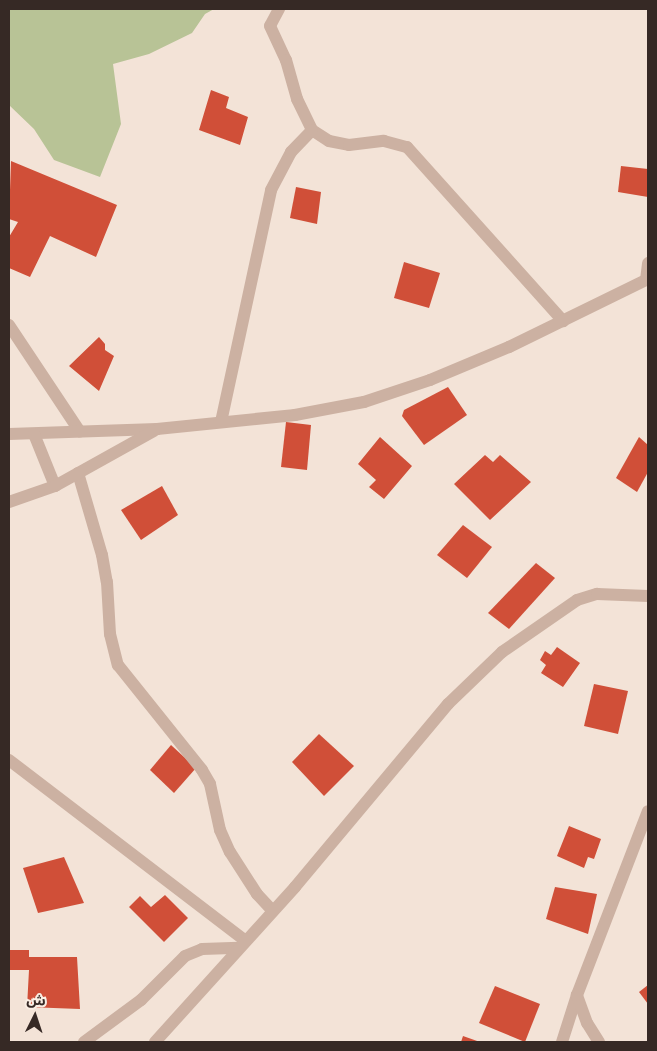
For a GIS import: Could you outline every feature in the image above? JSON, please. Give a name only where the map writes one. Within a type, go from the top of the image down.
[{"type":"street","points":[[279,9],[270,26],[286,60],[304,118],[312,130],[328,140],[350,145],[384,141],[407,147],[563,321]]},
{"type":"street","points":[[221,422],[271,190],[291,152],[312,130]]},
{"type":"street","points":[[9,434],[158,429],[295,415],[364,402],[430,380],[563,321],[647,279],[648,264]]},
{"type":"street","points":[[9,326],[80,432]]},
{"type":"street","points":[[9,502],[55,486],[158,429]]},
{"type":"street","points":[[34,434],[55,486]]},
{"type":"street","points":[[78,473],[102,555],[107,582],[110,634],[118,665],[202,770],[210,784],[220,830],[230,852],[246,879],[273,911]]},
{"type":"street","points":[[155,1042],[273,911],[448,704],[502,652],[577,600],[597,594],[648,596]]},
{"type":"street","points":[[9,760],[243,945]]},
{"type":"street","points":[[562,1042],[577,995],[642,833],[648,811]]},
{"type":"street","points":[[84,1042],[142,1000],[185,956],[202,949],[243,945]]},
{"type":"street","points":[[577,995],[599,1042]]},
{"type":"green space","points":[[9,9],[214,9],[205,14],[192,33],[149,54],[113,64],[121,124],[100,177],[54,160],[34,129],[9,105]]},
{"type":"building","points":[[211,90],[229,97],[226,108],[248,117],[240,145],[199,130]]},
{"type":"building","points":[[11,161],[117,205],[96,257],[50,236],[30,277],[9,268],[9,237],[18,222],[9,219]]},
{"type":"building","points":[[621,166],[648,169],[648,197],[618,192]]},
{"type":"building","points":[[296,187],[321,192],[317,224],[290,218]]},
{"type":"building","points":[[404,262],[440,273],[429,308],[394,298]]},
{"type":"building","points":[[99,337],[105,344],[105,350],[114,356],[99,391],[69,366]]},
{"type":"building","points":[[448,387],[467,415],[424,445],[402,416],[404,410]]},
{"type":"building","points":[[286,422],[311,425],[307,470],[281,467]]},
{"type":"building","points":[[380,437],[412,466],[384,499],[369,487],[376,480],[358,464]]},
{"type":"building","points":[[639,437],[648,445],[648,472],[637,492],[616,478]]},
{"type":"building","points":[[485,455],[493,462],[500,455],[531,482],[490,520],[454,484]]},
{"type":"building","points":[[162,486],[178,515],[141,540],[121,510]]},
{"type":"building","points":[[463,525],[492,547],[467,578],[437,555]]},
{"type":"building","points":[[536,563],[555,578],[509,629],[488,613]]},
{"type":"building","points":[[557,647],[580,663],[563,687],[541,673],[546,665],[540,660],[545,651],[551,655]]},
{"type":"building","points":[[594,684],[628,691],[618,734],[584,726]]},
{"type":"building","points":[[319,734],[354,766],[324,796],[292,762]]},
{"type":"building","points":[[171,745],[196,768],[174,793],[150,770]]},
{"type":"building","points":[[569,826],[601,839],[594,859],[588,857],[584,868],[557,856]]},
{"type":"building","points":[[64,857],[84,903],[38,913],[23,868]]},
{"type":"building","points":[[555,887],[597,894],[588,934],[546,919]]},
{"type":"building","points":[[165,895],[188,918],[164,942],[129,907],[140,896],[151,907]]},
{"type":"building","points":[[9,950],[29,950],[29,957],[77,957],[80,1009],[27,1007],[29,970],[9,970]]},
{"type":"building","points":[[648,985],[648,1004],[639,992]]},
{"type":"building","points":[[495,986],[540,1004],[525,1042],[479,1023]]},
{"type":"building","points":[[463,1036],[480,1042],[461,1042]]}]
